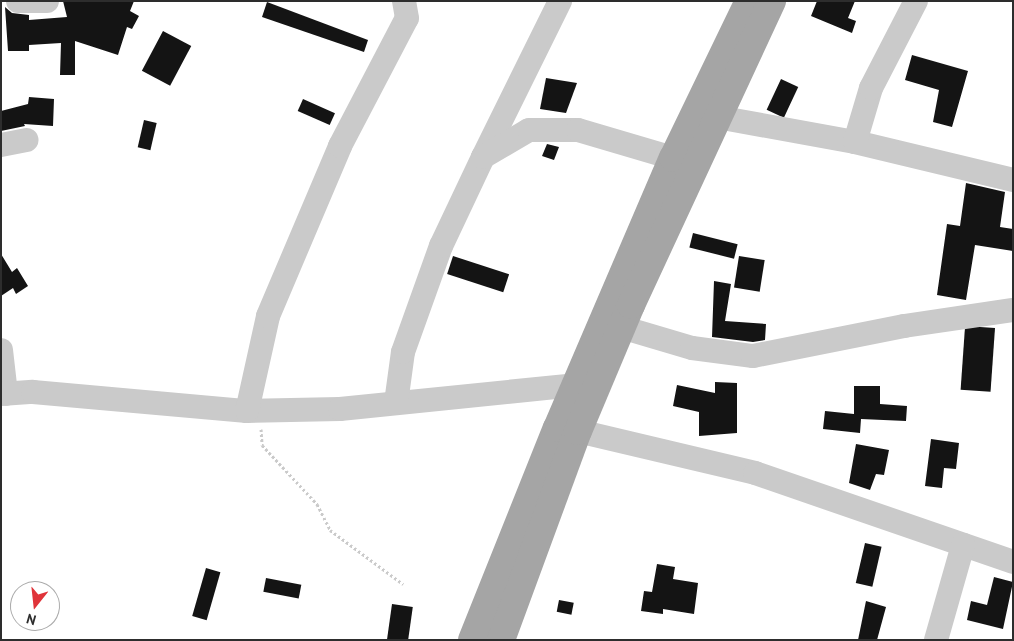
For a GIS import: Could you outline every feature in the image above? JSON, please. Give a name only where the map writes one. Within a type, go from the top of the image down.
[{"type":"main road","points":[[472,640],[576,385],[674,158],[749,1]]},
{"type":"main road","points":[[501,640],[578,431],[621,327],[772,1]]},
{"type":"street","points":[[18,1],[47,1]]},
{"type":"street","points":[[247,411],[268,316],[340,146],[407,18],[404,1]]},
{"type":"street","points":[[396,403],[403,352],[441,246],[560,1]]},
{"type":"street","points":[[855,142],[871,88],[916,1]]},
{"type":"street","points":[[717,117],[855,142],[1013,180]]},
{"type":"street","points":[[483,157],[529,130],[578,130],[674,158]]},
{"type":"street","points":[[1,145],[27,140]]},
{"type":"street","points":[[621,327],[692,348],[753,356],[904,326],[1013,310]]},
{"type":"street","points":[[1,350],[4,394],[33,392],[247,411],[396,403],[576,385]]},
{"type":"street","points":[[578,431],[755,473],[1013,562]]},
{"type":"street","points":[[936,640],[963,545]]},
{"type":"path","points":[[262,445],[317,504],[330,530],[403,584]]},
{"type":"building","points":[[63,1],[134,1],[130,11],[139,16],[132,29],[127,27],[118,55],[75,41],[75,75],[60,75],[61,43],[29,45],[29,51],[8,51],[5,7],[12,13],[29,15],[29,20],[67,17]]},
{"type":"building","points":[[817,1],[855,1],[848,18],[856,21],[852,33],[811,16]]},
{"type":"building","points":[[267,2],[368,40],[364,52],[262,17]]},
{"type":"building","points":[[163,31],[191,46],[170,86],[142,71]]},
{"type":"building","points":[[912,55],[968,71],[952,127],[933,122],[939,90],[905,80]]},
{"type":"building","points":[[546,78],[577,83],[566,113],[540,109]]},
{"type":"building","points":[[781,79],[798,87],[784,118],[767,110]]},
{"type":"building","points":[[29,97],[54,99],[53,126],[24,124],[25,126],[1,131],[1,111],[28,104]]},
{"type":"building","points":[[303,99],[335,113],[330,125],[298,111]]},
{"type":"building","points":[[144,120],[157,123],[150,150],[138,147]]},
{"type":"building","points":[[547,144],[559,147],[554,160],[542,156]]},
{"type":"building","points":[[966,183],[1005,192],[1000,227],[1013,229],[1013,251],[975,245],[966,300],[937,295],[947,224],[960,226]]},
{"type":"building","points":[[693,233],[738,244],[734,259],[689,248]]},
{"type":"building","points":[[1,254],[12,272],[17,268],[28,286],[16,294],[13,288],[1,296]]},
{"type":"building","points":[[453,256],[509,274],[503,292],[447,274]]},
{"type":"building","points":[[739,256],[765,260],[760,292],[734,288]]},
{"type":"building","points":[[714,281],[731,284],[725,321],[766,324],[765,340],[753,342],[712,337]]},
{"type":"building","points":[[965,326],[995,328],[991,392],[961,390]]},
{"type":"building","points":[[715,382],[737,383],[737,433],[699,436],[699,412],[673,406],[677,385],[715,393]]},
{"type":"building","points":[[854,386],[880,386],[880,404],[907,406],[906,421],[861,419],[860,433],[823,429],[825,411],[854,414]]},
{"type":"building","points":[[931,439],[959,443],[956,469],[944,468],[942,488],[925,486]]},
{"type":"building","points":[[856,444],[889,450],[884,475],[876,474],[870,490],[849,483]]},
{"type":"building","points":[[865,543],[882,547],[872,587],[856,583]]},
{"type":"building","points":[[657,564],[675,567],[673,579],[698,583],[694,614],[663,609],[663,614],[641,611],[644,591],[652,592]]},
{"type":"building","points":[[206,568],[220,572],[207,620],[192,616]]},
{"type":"building","points":[[994,577],[1013,582],[1003,629],[967,620],[971,601],[987,605]]},
{"type":"building","points":[[266,578],[301,585],[299,599],[263,592]]},
{"type":"building","points":[[559,600],[574,603],[571,615],[557,612]]},
{"type":"building","points":[[866,601],[886,607],[877,640],[858,640]]},
{"type":"building","points":[[392,604],[413,607],[408,640],[387,640]]}]
